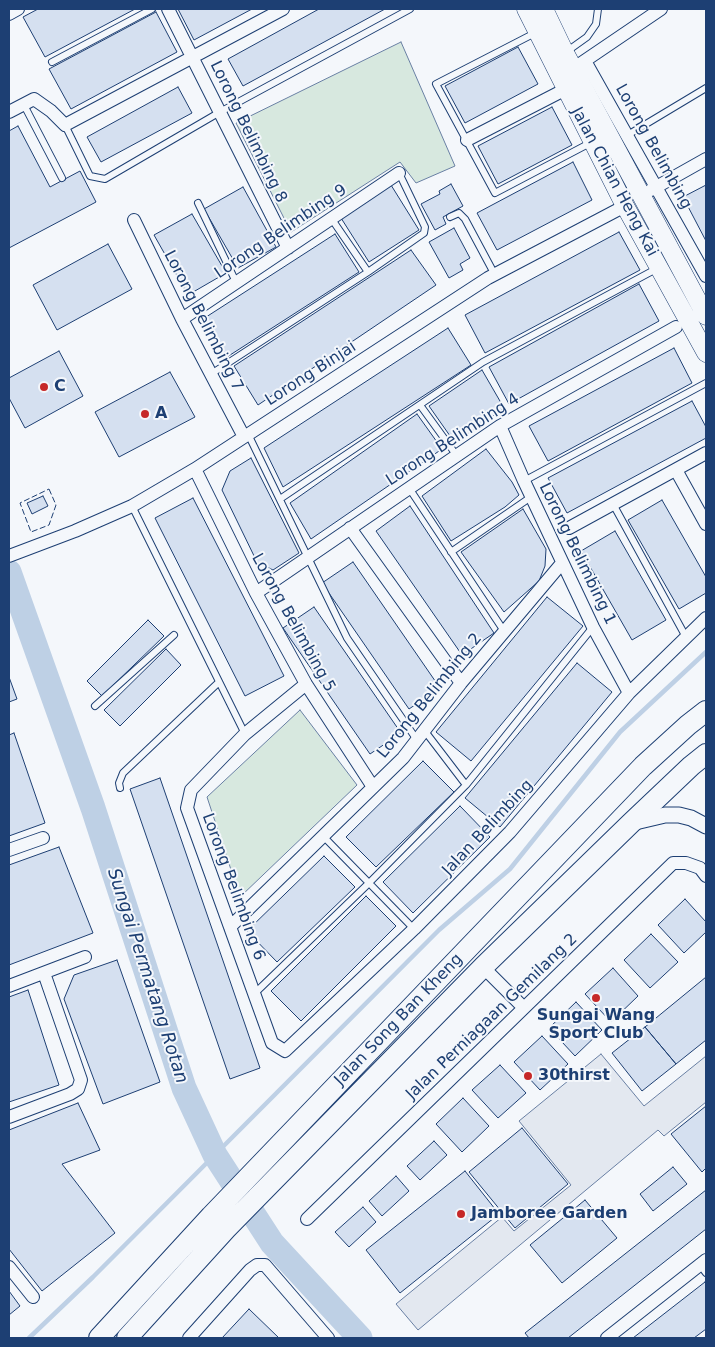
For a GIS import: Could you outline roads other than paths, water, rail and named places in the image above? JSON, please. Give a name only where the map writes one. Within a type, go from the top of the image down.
[{"type":"main road","name":"Jalan Chian Heng Kai","points":[[526,9],[625,206],[706,353]]},
{"type":"main road","name":"Jalan Chian Heng Kai","points":[[544,9],[566,53],[580,65],[649,191],[706,316]]},
{"type":"main road","name":"Jalan Song Ban Kheng","points":[[99,1338],[211,1216],[643,766],[706,711]]},
{"type":"main road","name":"Jalan Song Ban Kheng","points":[[127,1338],[226,1229],[483,966],[631,823],[706,754]]},
{"type":"street","points":[[9,14],[18,9]]},
{"type":"street","name":"Lorong Belimbing 8","points":[[168,9],[194,57],[288,248]]},
{"type":"street","points":[[9,112],[34,99],[51,111],[65,125],[283,9]]},
{"type":"street","points":[[580,65],[660,9]]},
{"type":"street","points":[[467,140],[566,89]]},
{"type":"street","points":[[649,191],[706,159]]},
{"type":"street","name":"Lorong Belimbing 9","points":[[182,319],[399,173]]},
{"type":"street","name":"Lorong Belimbing","points":[[649,191],[706,276]]},
{"type":"street","name":"Lorong Binjai","points":[[9,556],[75,531],[132,506],[195,469],[495,275],[625,206]]},
{"type":"street","name":"Lorong Belimbing 7","points":[[134,220],[182,319],[246,436]]},
{"type":"street","name":"Lorong Belimbing 4","points":[[256,593],[500,426],[676,327]]},
{"type":"street","name":"Lorong Belimbing 1","points":[[500,426],[562,563],[593,627],[629,693]]},
{"type":"street","points":[[569,528],[706,453]]},
{"type":"street","name":"Lorong Belimbing 5","points":[[195,469],[256,593],[306,684],[373,787]]},
{"type":"street","points":[[676,470],[706,524]]},
{"type":"street","points":[[350,528],[460,683]]},
{"type":"street","name":"Lorong Belimbing 2","points":[[230,927],[403,758],[460,683],[562,563]]},
{"type":"street","name":"Jalan Belimbing","points":[[285,1051],[414,929],[510,832],[629,693],[706,618]]},
{"type":"street","name":"Lorong Belimbing 6","points":[[285,1051],[272,1043],[187,808],[191,790],[245,734],[306,684]]},
{"type":"street","points":[[631,823],[672,815],[690,818],[706,826]]},
{"type":"street","points":[[9,850],[43,838]]},
{"type":"street","name":"Jalan Perniagaan Gemilang 2","points":[[307,1219],[673,863],[686,863],[700,868],[706,876]]},
{"type":"street","points":[[9,986],[85,957]]},
{"type":"street","points":[[483,966],[524,1008]]},
{"type":"street","points":[[9,1117],[70,1094],[78,1089],[81,1080],[44,973]]},
{"type":"street","points":[[189,1338],[250,1270],[257,1265],[265,1265],[328,1338]]},
{"type":"street","points":[[607,1338],[704,1266]]},
{"type":"street","points":[[9,1267],[33,1297]]},
{"type":"lane","points":[[52,62],[152,9]]},
{"type":"lane","points":[[65,125],[90,176],[105,179],[220,112],[410,9]]},
{"type":"lane","points":[[566,53],[587,37],[596,24],[598,9]]},
{"type":"lane","points":[[537,32],[436,84],[495,194],[593,142]]},
{"type":"lane","points":[[621,139],[706,88]]},
{"type":"lane","points":[[24,105],[62,178]]},
{"type":"lane","points":[[211,374],[368,272],[424,233],[425,227],[399,173]]},
{"type":"lane","points":[[198,203],[236,282]]},
{"type":"lane","points":[[450,217],[459,213],[465,219],[495,275]]},
{"type":"lane","points":[[331,218],[368,272]]},
{"type":"lane","points":[[280,499],[483,362],[659,267]]},
{"type":"lane","points":[[524,481],[706,383]]},
{"type":"lane","points":[[420,405],[457,456]]},
{"type":"lane","points":[[246,436],[280,499],[347,638],[421,735],[466,786]]},
{"type":"lane","points":[[409,488],[504,631]]},
{"type":"lane","points":[[451,552],[531,497]]},
{"type":"lane","points":[[613,504],[686,638]]},
{"type":"lane","points":[[132,506],[245,734]]},
{"type":"lane","points":[[254,994],[466,786],[593,627]]},
{"type":"lane","points":[[95,706],[174,635]]},
{"type":"lane","points":[[120,788],[119,783],[123,773],[219,682]]},
{"type":"lane","points":[[323,836],[414,929]]},
{"type":"waterway","name":"Sungai Permatang Rotan","points":[[9,572],[93,808],[184,1088],[215,1155],[272,1243],[360,1338]]},
{"type":"waterway","points":[[29,1338],[93,1277],[439,930],[510,869],[620,732],[706,652]]},
{"type":"place","name":"C","points":[[44,387]]},
{"type":"place","name":"A","points":[[145,414]]},
{"type":"place","name":"Sungai Wang Sport Club","points":[[596,998]]},
{"type":"place","name":"30thirst","points":[[528,1076]]},
{"type":"place","name":"Jamboree Garden","points":[[461,1214]]}]
